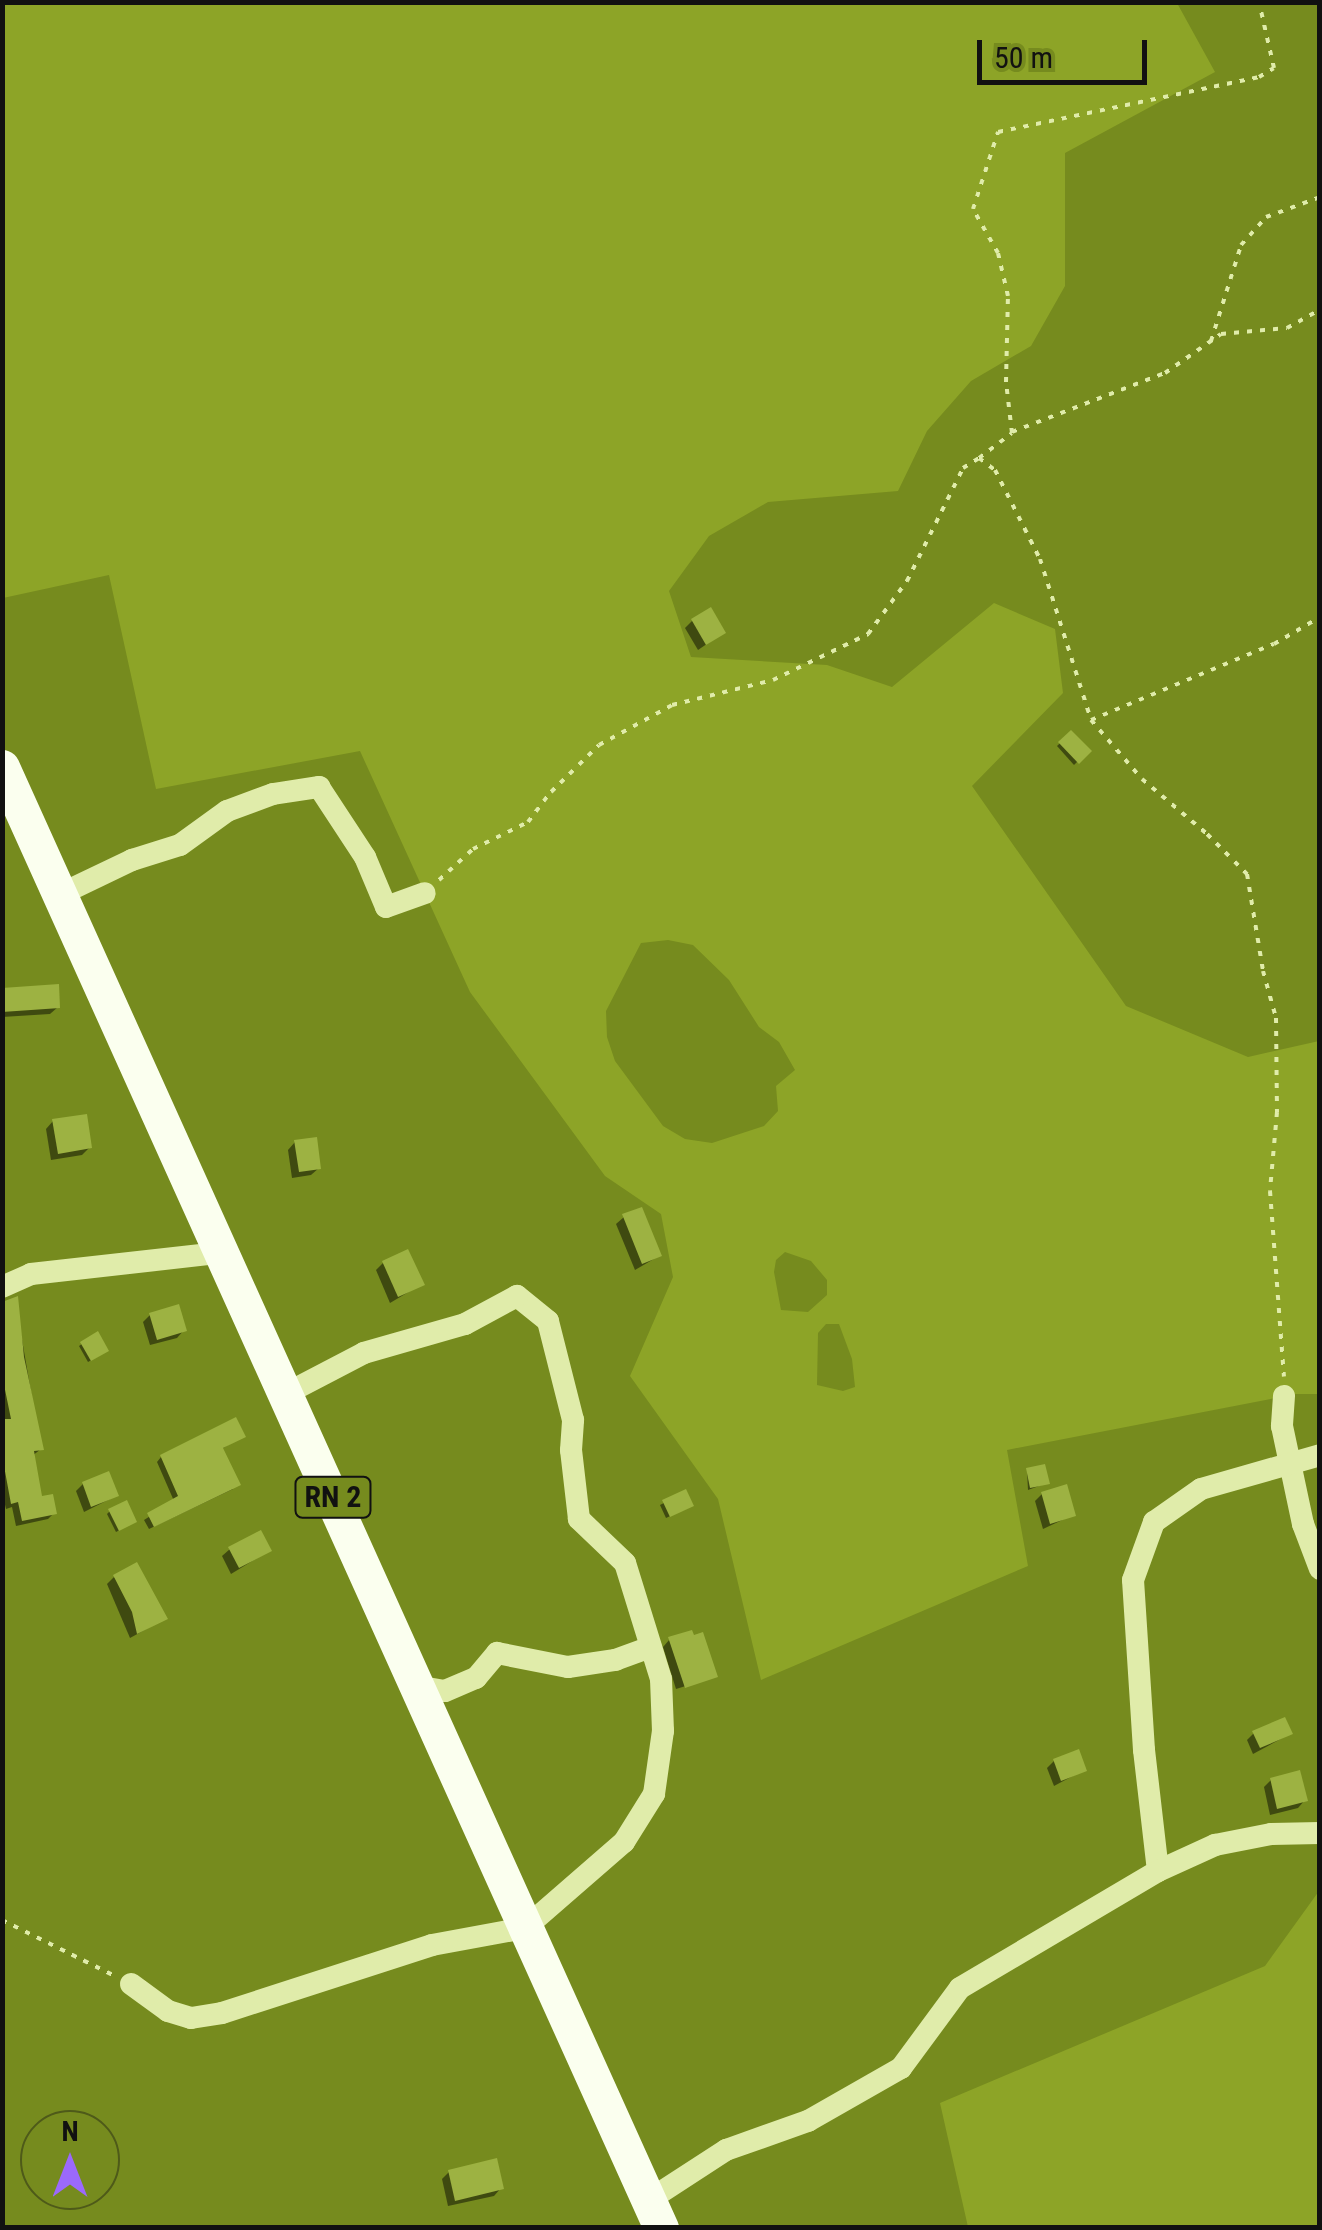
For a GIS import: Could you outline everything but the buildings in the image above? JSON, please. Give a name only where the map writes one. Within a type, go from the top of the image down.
[{"type":"main road","name":"RN 2","points":[[2,767],[12,814],[61,894],[655,2214]]},
{"type":"street","points":[[61,894],[132,860],[180,845],[226,811],[274,794],[318,787],[365,857],[386,907],[424,893]]},
{"type":"street","points":[[2,1287],[31,1274],[219,1252]]},
{"type":"street","points":[[131,1984],[168,2011],[190,2018],[239,2008],[432,1945],[525,1928],[624,1842],[654,1794],[663,1731],[661,1679],[625,1563],[579,1519],[571,1450],[573,1420],[548,1321],[517,1296],[466,1324],[364,1353],[287,1392]]},
{"type":"street","points":[[1284,1396],[1282,1426],[1303,1524],[1320,1568]]},
{"type":"street","points":[[1158,1872],[1144,1750],[1133,1580],[1154,1522],[1201,1489],[1320,1454]]},
{"type":"street","points":[[416,1686],[446,1691],[461,1685],[476,1678],[497,1653],[568,1667],[615,1660],[651,1646]]},
{"type":"street","points":[[655,2214],[726,2150],[808,2120],[901,2068],[960,1988],[1158,1872],[1215,1845],[1272,1834],[1320,1832]]},
{"type":"path","points":[[1012,432],[1006,382],[1008,296],[998,253],[973,209],[998,132],[1258,78],[1274,68],[1258,2]]},
{"type":"path","points":[[1211,341],[1241,245],[1266,218],[1320,197]]},
{"type":"path","points":[[424,893],[473,849],[528,822],[551,792],[599,745],[672,705],[773,680],[868,634],[908,581],[963,468],[1012,432],[1165,372],[1222,334],[1287,328],[1320,310]]},
{"type":"path","points":[[979,458],[995,470],[1040,559],[1091,720],[1142,779],[1208,834],[1247,874],[1263,971],[1276,1018],[1277,1112],[1270,1192],[1284,1331],[1284,1396]]},
{"type":"path","points":[[1091,720],[1274,644],[1320,617]]},
{"type":"path","points":[[2,1920],[131,1984]]},
{"type":"green space","points":[[2,3],[1177,3],[1215,72],[1065,153],[1065,286],[1031,346],[971,381],[927,431],[898,491],[768,502],[709,536],[669,591],[691,657],[827,665],[892,687],[994,603],[1055,629],[1063,693],[972,786],[1126,1006],[1248,1057],[1319,1041],[1319,1394],[1296,1394],[1007,1450],[1028,1566],[761,1680],[718,1499],[630,1376],[673,1277],[661,1214],[605,1176],[470,992],[360,751],[156,789],[109,575],[3,598]],"holes":[[[668,940],[693,945],[729,980],[759,1027],[779,1042],[795,1070],[776,1086],[778,1111],[764,1126],[712,1143],[685,1139],[663,1126],[615,1061],[607,1037],[606,1011],[641,943]],[[785,1252],[811,1261],[827,1280],[827,1295],[808,1312],[781,1310],[774,1272],[776,1260]],[[826,1324],[839,1324],[852,1359],[855,1387],[843,1391],[817,1385],[818,1333]]]},
{"type":"green space","points":[[1319,1891],[1319,2227],[968,2227],[940,2103],[1265,1966]]}]
